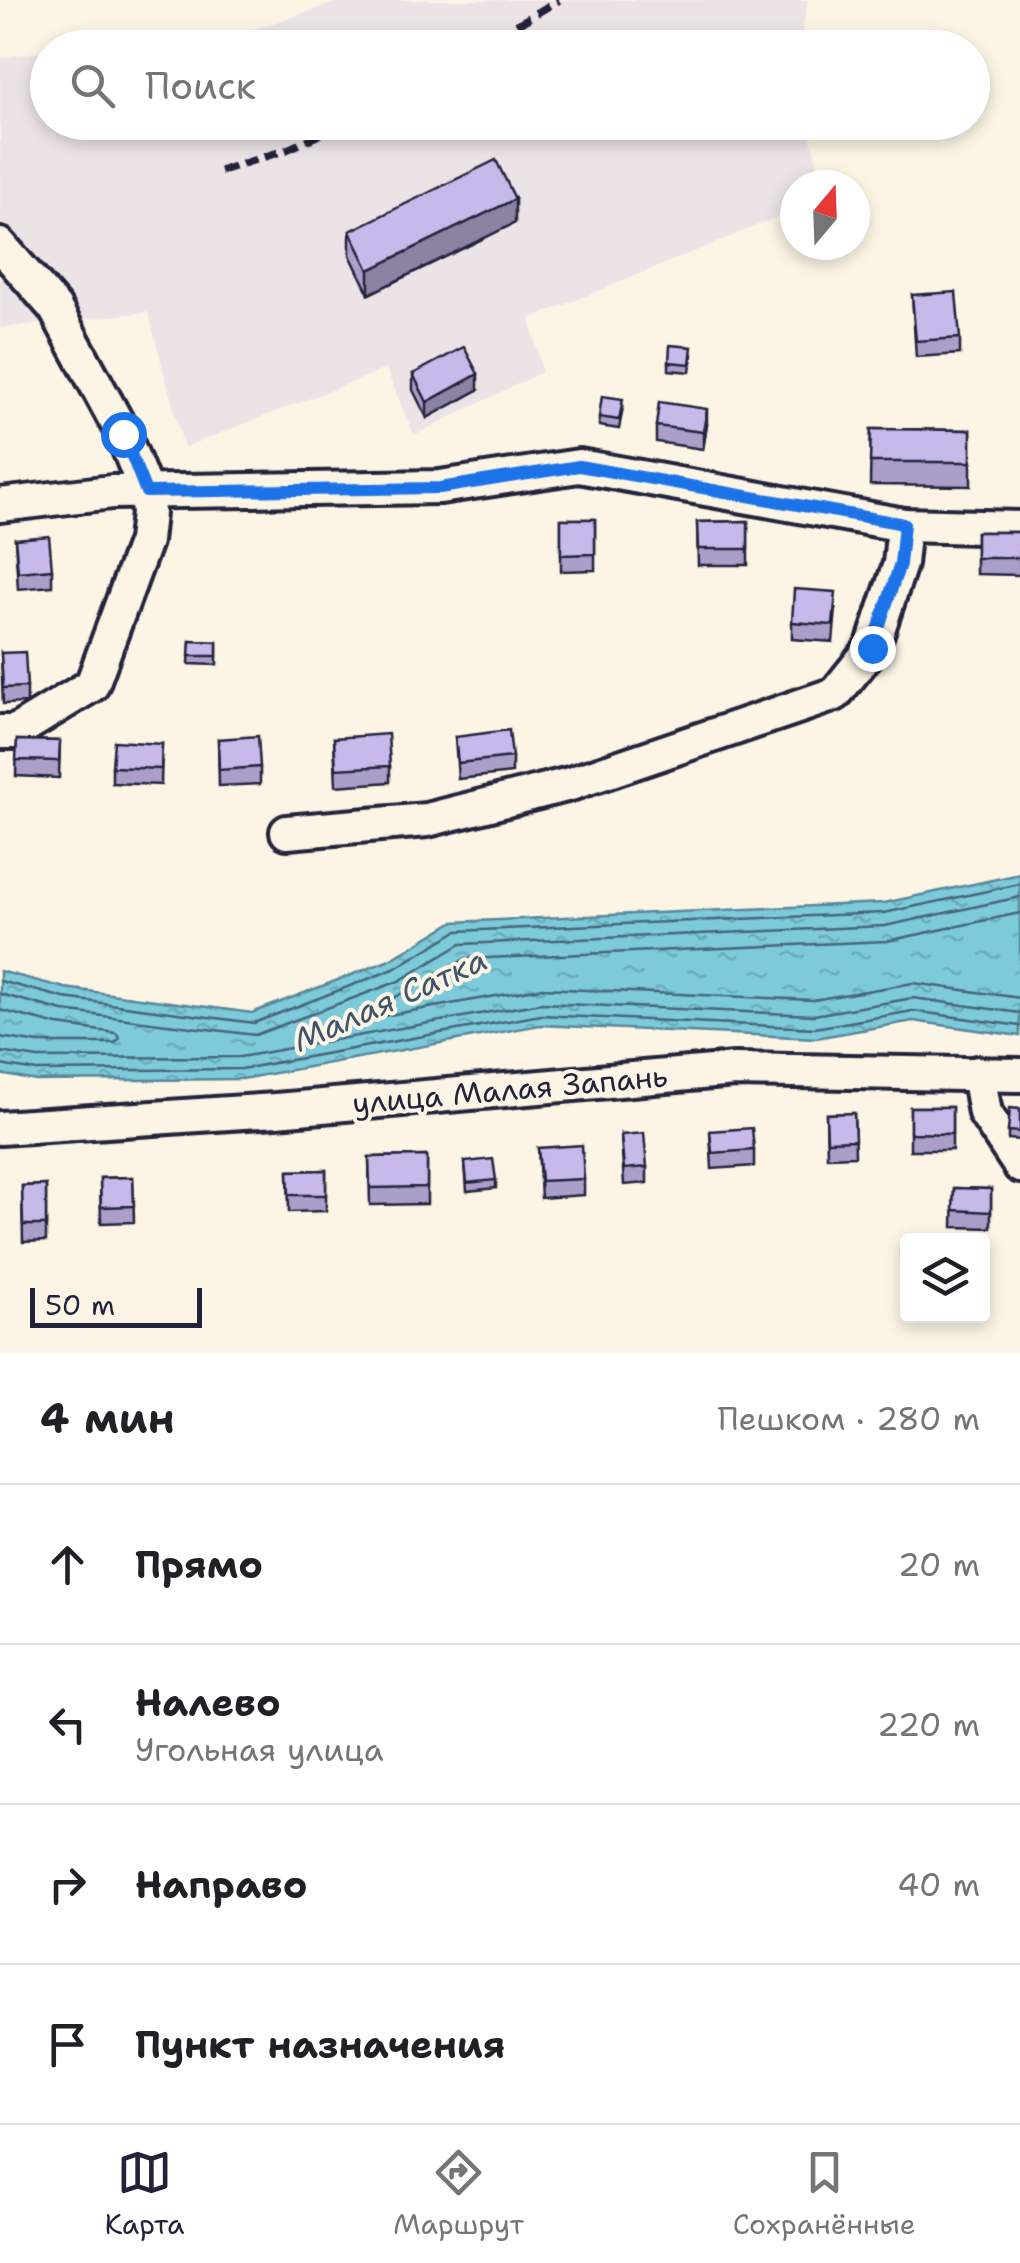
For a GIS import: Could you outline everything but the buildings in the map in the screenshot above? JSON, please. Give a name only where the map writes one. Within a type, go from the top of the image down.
[{"type":"street","points":[[0,245],[55,308],[123,434],[146,492],[145,541],[92,686],[16,732],[0,732]]},
{"type":"street","points":[[0,505],[68,495],[440,488],[579,466],[904,524],[1020,528]]},
{"type":"street","points":[[287,832],[427,820],[570,784],[835,694],[872,648],[900,564],[904,524]]},
{"type":"street","name":"улица Малая Запань","points":[[0,1128],[276,1110],[735,1070],[1020,1075]]},
{"type":"street","points":[[978,1073],[984,1112],[1020,1166]]},
{"type":"shaded area","points":[[345,0],[808,0],[802,30],[251,30]]},
{"type":"shaded area","points":[[30,54],[30,140],[811,140],[819,170],[780,170],[780,216],[530,319],[542,372],[414,435],[386,369],[184,447],[148,312],[0,328],[0,58]]},
{"type":"water","name":"Малая Сатка","points":[[1020,874],[1020,1036],[913,1021],[816,1038],[540,1025],[242,1079],[36,1081],[0,1074],[0,971],[65,988],[252,1013],[390,960],[453,922],[884,903]]},
{"type":"railway","points":[[508,30],[559,0]]},
{"type":"railway","points":[[220,171],[307,140]]},
{"type":"route","points":[[123,434],[146,492],[440,488],[547,468],[579,466],[904,524],[900,564],[872,648]]}]
